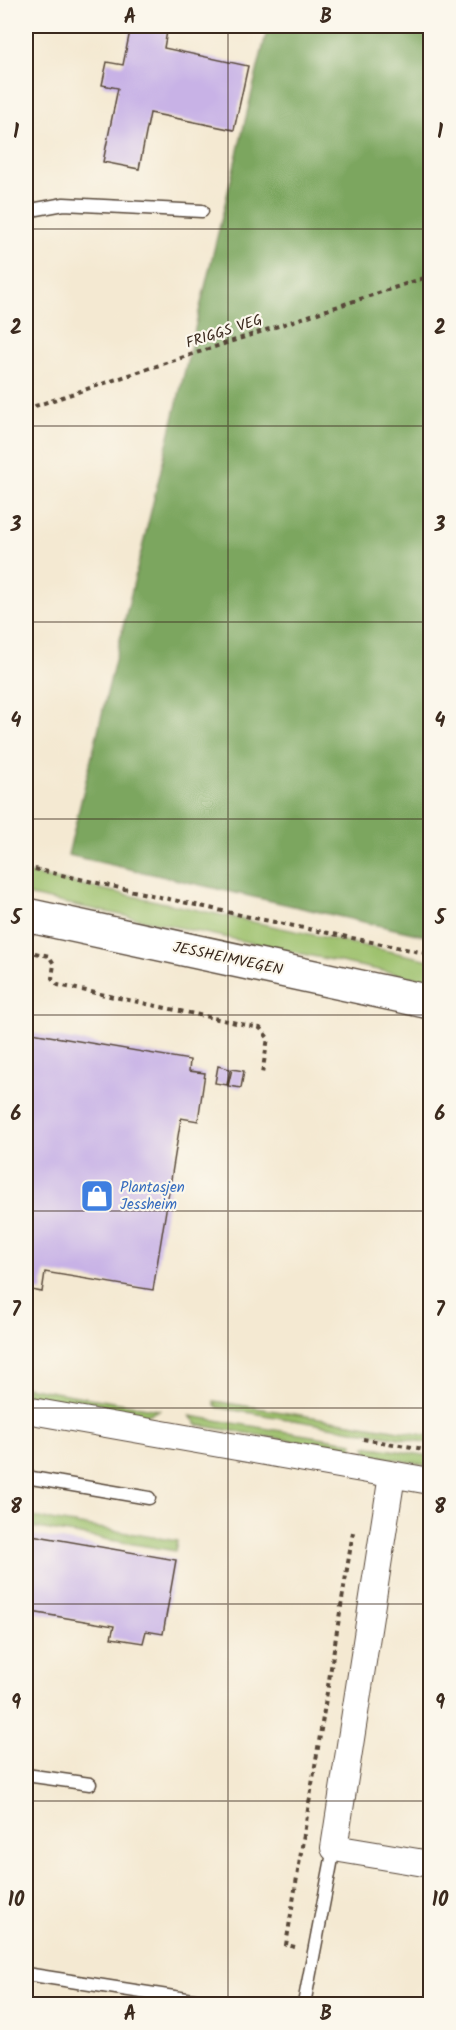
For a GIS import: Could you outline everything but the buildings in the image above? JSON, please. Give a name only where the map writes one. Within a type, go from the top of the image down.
[{"type":"main road","name":"JESSHEIMVEGEN","points":[[26,915],[430,1002]]},
{"type":"street","points":[[26,1410],[430,1481]]},
{"type":"street","points":[[392,1475],[334,1848],[430,1864]]},
{"type":"lane","points":[[26,211],[64,204],[202,211]]},
{"type":"lane","points":[[26,1477],[149,1498]]},
{"type":"lane","points":[[26,1775],[90,1784]]},
{"type":"lane","points":[[304,2004],[334,1848]]},
{"type":"lane","points":[[26,1974],[219,2004]]},
{"type":"path","name":"FRIGGS VEG","points":[[26,409],[430,276]]},
{"type":"path","points":[[26,867],[430,954]]},
{"type":"path","points":[[26,951],[49,956],[54,964],[52,978],[58,985],[260,1028],[268,1038],[262,1074]]},
{"type":"path","points":[[355,1468],[361,1439]]},
{"type":"path","points":[[313,1951],[286,1945],[354,1528]]},
{"type":"green space","points":[[268,26],[430,26],[430,937],[68,855]]},
{"type":"green space","points":[[26,873],[430,960],[430,981],[26,895]]},
{"type":"green space","points":[[26,1387],[159,1410],[145,1416],[26,1395]]},
{"type":"green space","points":[[214,1401],[430,1436],[430,1443],[216,1407]]},
{"type":"green space","points":[[190,1416],[349,1442],[353,1443],[352,1451],[198,1425]]},
{"type":"green space","points":[[366,1446],[430,1456],[430,1466],[366,1454]]},
{"type":"green space","points":[[26,1516],[177,1541],[175,1551],[26,1526]]},
{"type":"place","name":"Plantasjen Jessheim","points":[[97,1196]]}]
